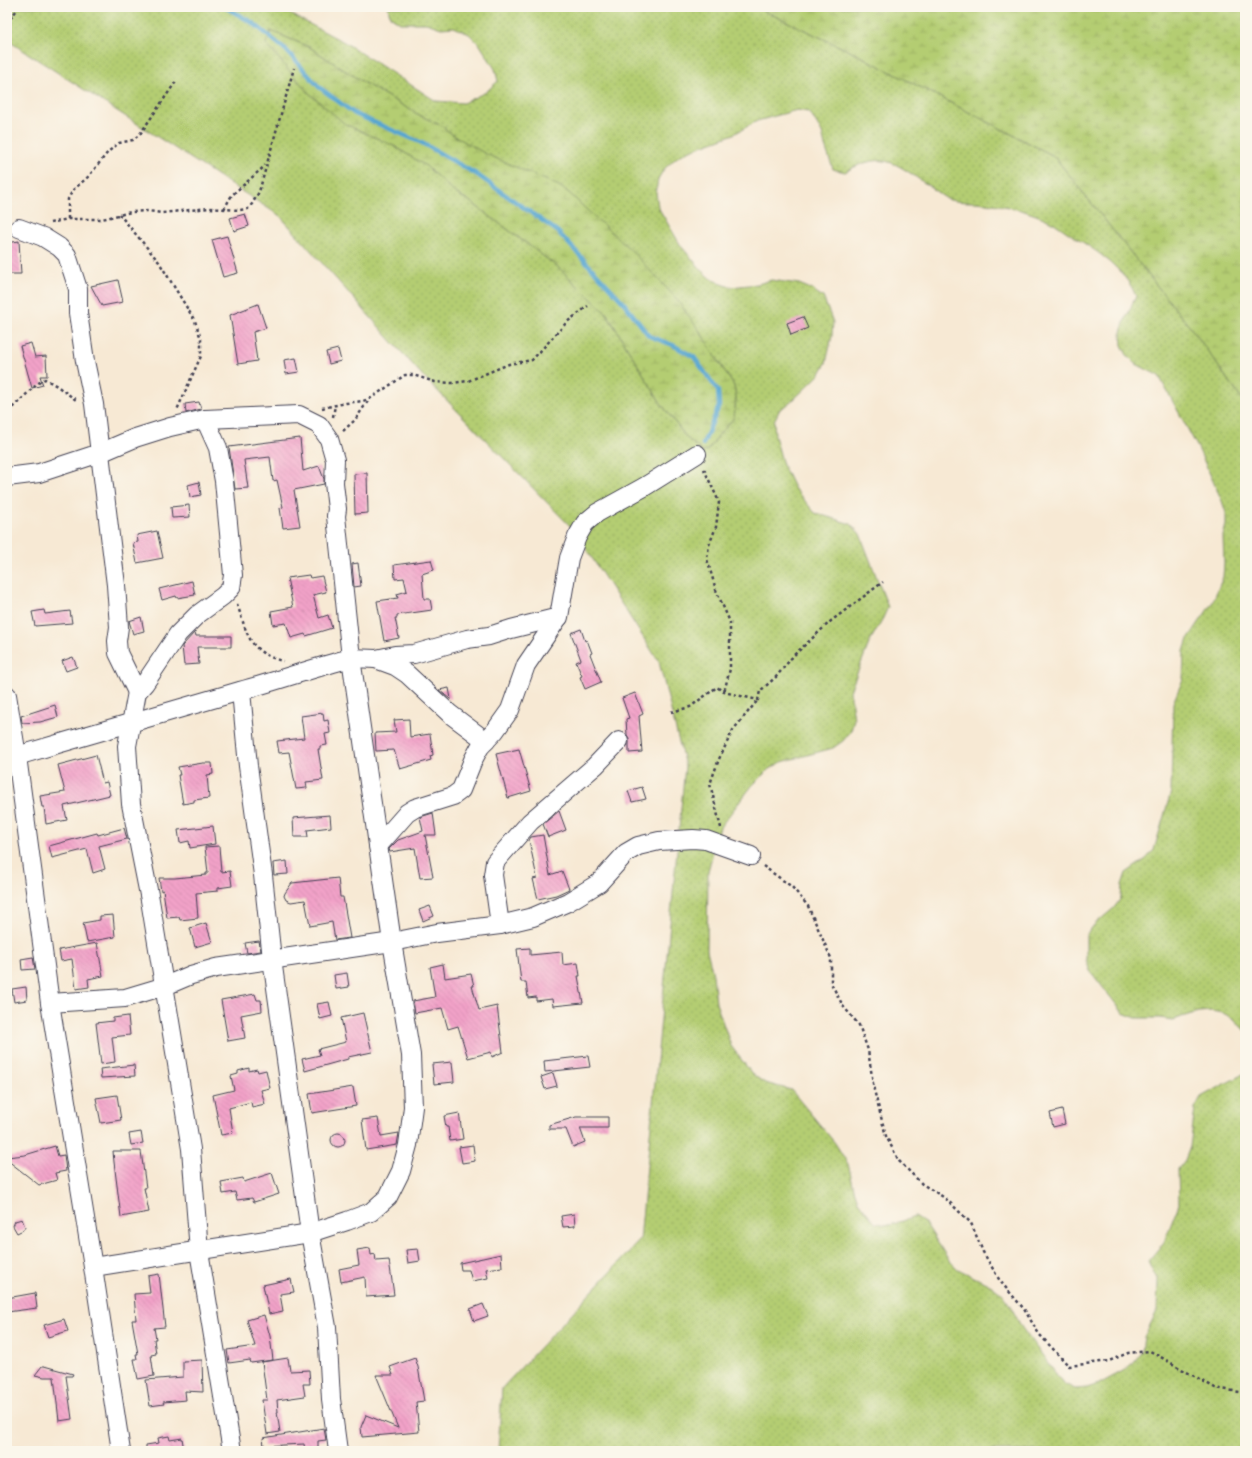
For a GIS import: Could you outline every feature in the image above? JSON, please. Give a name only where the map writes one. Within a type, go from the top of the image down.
[{"type":"street","points":[[19,228],[43,237],[59,247],[67,255],[78,289],[78,313],[95,414],[116,585],[119,627],[117,641],[118,653],[137,692]]},
{"type":"street","points":[[7,477],[39,473],[100,453],[135,438],[170,426],[205,419],[299,415],[319,424],[329,439],[335,460],[334,483],[337,509],[336,516],[351,658],[392,942],[411,1055],[413,1107],[408,1145],[400,1171],[388,1197],[371,1212],[346,1222],[310,1233],[93,1267]]},
{"type":"street","points":[[205,419],[218,448],[224,481],[233,568],[231,588],[223,596],[197,615],[178,634],[145,683],[137,692],[127,746],[131,804],[165,986],[191,1150],[199,1251],[232,1451]]},
{"type":"street","points":[[378,846],[407,813],[415,808],[459,793],[480,747],[495,731],[510,710],[526,665],[560,615],[569,558],[577,537],[585,522],[597,513],[661,477],[697,454]]},
{"type":"street","points":[[376,660],[395,655],[414,654],[467,639],[489,636],[558,618]]},
{"type":"street","points":[[12,757],[132,721],[241,691],[312,668],[351,658],[376,660],[395,666],[407,674],[450,714],[486,741]]},
{"type":"street","points":[[241,691],[248,766],[263,875],[272,959],[310,1233],[327,1327],[331,1399],[338,1451]]},
{"type":"street","points":[[7,696],[12,757],[121,1451]]},
{"type":"street","points":[[500,925],[493,875],[494,862],[530,822],[595,766],[619,741]]},
{"type":"street","points":[[50,1003],[125,998],[165,986],[197,973],[216,968],[392,942],[437,933],[500,925],[533,917],[568,902],[599,883],[626,853],[638,846],[658,840],[706,840],[752,856]]},
{"type":"path","points":[[7,23],[19,7]]},
{"type":"path","points":[[47,223],[68,220],[102,219],[131,212],[148,211],[162,213],[201,209],[240,210],[248,208],[259,192],[294,68]]},
{"type":"path","points":[[68,220],[68,200],[72,190],[89,176],[108,152],[119,143],[133,140],[140,134],[177,80]]},
{"type":"path","points":[[223,209],[232,195],[266,165]]},
{"type":"path","points":[[119,214],[159,262],[195,321],[201,339],[201,356],[170,426]]},
{"type":"path","points":[[299,415],[346,402],[363,401],[371,398],[405,375],[413,375],[435,382],[468,381],[509,364],[532,360],[567,322],[588,306]]},
{"type":"path","points":[[7,410],[14,406],[38,383],[45,379],[95,414]]},
{"type":"path","points":[[329,439],[341,434],[355,420],[371,398]]},
{"type":"path","points":[[697,454],[719,502],[716,526],[709,545],[707,559],[716,590],[730,622],[730,669],[724,692]]},
{"type":"path","points":[[725,833],[720,828],[710,784],[719,759],[733,730],[758,700],[760,691],[776,677],[794,655],[831,621],[883,582]]},
{"type":"path","points":[[231,588],[245,630],[251,642],[260,652],[274,659],[312,668]]},
{"type":"path","points":[[671,712],[690,707],[717,687],[724,692],[758,700]]},
{"type":"path","points":[[752,856],[792,887],[808,906],[831,958],[831,983],[843,1006],[858,1025],[868,1050],[874,1090],[886,1136],[900,1160],[922,1184],[945,1198],[972,1223],[983,1252],[1000,1281],[1024,1309],[1040,1334],[1069,1366],[1109,1361],[1128,1353],[1150,1351],[1215,1388],[1245,1392]]},
{"type":"green space","points":[[7,7],[277,7],[344,42],[436,101],[463,103],[486,92],[498,81],[495,69],[480,45],[469,34],[454,27],[441,28],[426,23],[400,23],[390,16],[388,7],[756,7],[858,55],[1054,156],[1197,336],[1245,404],[1245,1031],[1234,1019],[1223,1013],[1211,1011],[1198,1012],[1172,1020],[1160,1018],[1136,1018],[1123,1013],[1090,971],[1086,960],[1086,935],[1095,924],[1114,908],[1121,898],[1122,885],[1126,873],[1146,859],[1154,850],[1171,792],[1173,703],[1183,679],[1184,651],[1188,639],[1212,603],[1223,577],[1224,564],[1223,536],[1226,525],[1226,513],[1198,448],[1159,376],[1136,364],[1127,355],[1122,345],[1121,332],[1136,296],[1125,277],[1109,262],[1092,248],[1041,217],[1001,205],[950,200],[910,173],[891,163],[871,161],[845,172],[833,169],[822,133],[816,122],[808,112],[797,110],[757,121],[734,134],[688,151],[676,158],[664,169],[658,179],[656,192],[658,207],[681,246],[707,276],[719,283],[731,287],[758,284],[771,280],[799,284],[811,289],[823,297],[833,322],[832,336],[826,363],[819,375],[790,403],[780,409],[774,421],[775,436],[783,465],[794,488],[815,513],[851,524],[860,534],[888,607],[870,641],[850,691],[854,719],[851,731],[843,741],[833,748],[782,762],[769,769],[751,787],[720,827],[708,871],[707,950],[713,975],[716,1003],[731,1046],[753,1075],[765,1083],[791,1090],[835,1143],[848,1164],[858,1201],[875,1223],[890,1225],[915,1217],[926,1224],[948,1259],[958,1269],[992,1286],[1002,1294],[1010,1305],[1022,1328],[1063,1383],[1075,1389],[1087,1388],[1099,1384],[1123,1371],[1134,1362],[1142,1351],[1144,1337],[1157,1311],[1158,1281],[1148,1261],[1164,1242],[1179,1204],[1178,1169],[1185,1160],[1190,1147],[1195,1108],[1201,1097],[1245,1073],[1245,1451],[498,1451],[502,1388],[640,1240],[685,766],[659,662],[574,530],[422,375],[280,216],[7,40]],"holes":[[[271,31],[309,47],[366,84],[419,115],[442,126],[453,135],[486,155],[569,193],[699,330],[734,386],[736,398],[734,418],[721,432],[708,450],[703,452],[687,438],[662,405],[607,314],[558,267],[468,200],[455,193],[426,166],[309,93],[266,44]]]},
{"type":"green space","points":[[756,7],[1245,7],[1245,404],[1197,336],[1054,156],[858,55]]},
{"type":"green space","points":[[271,31],[309,47],[366,84],[419,115],[442,126],[453,135],[486,154],[559,186],[569,193],[629,248],[675,297],[699,330],[734,386],[736,398],[734,418],[721,432],[708,450],[703,452],[687,438],[662,405],[607,314],[558,267],[468,200],[455,193],[426,166],[394,146],[345,124],[309,93],[266,44]]},
{"type":"building","points":[[245,214],[249,226],[234,231],[230,218]]},
{"type":"building","points":[[227,236],[238,273],[223,277],[212,240]]},
{"type":"building","points":[[19,241],[21,274],[7,274],[7,257],[9,257],[7,243]]},
{"type":"building","points":[[118,280],[123,302],[102,306],[91,286]]},
{"type":"building","points":[[258,304],[266,328],[253,332],[257,361],[238,364],[230,315]]},
{"type":"building","points":[[803,317],[808,328],[791,335],[787,323]]},
{"type":"building","points":[[31,343],[35,357],[46,356],[47,376],[40,376],[43,385],[32,388],[20,346]]},
{"type":"building","points":[[338,349],[341,361],[329,364],[326,352]]},
{"type":"building","points":[[296,358],[299,372],[286,374],[284,360]]},
{"type":"building","points":[[199,402],[201,409],[186,413],[185,404]]},
{"type":"building","points":[[300,438],[303,471],[319,466],[324,479],[324,484],[294,490],[300,526],[283,528],[280,508],[283,507],[277,480],[273,481],[270,457],[244,460],[248,488],[235,489],[229,447]]},
{"type":"building","points":[[367,473],[368,513],[355,514],[354,474]]},
{"type":"building","points":[[199,482],[201,495],[190,497],[188,485]]},
{"type":"building","points":[[189,505],[190,517],[172,518],[171,507]]},
{"type":"building","points":[[157,531],[163,558],[137,563],[133,543],[138,542],[137,535]]},
{"type":"building","points":[[431,560],[434,570],[422,574],[424,599],[430,599],[432,610],[397,615],[397,618],[395,618],[399,638],[384,641],[377,601],[398,598],[397,594],[407,591],[404,578],[395,579],[394,565]]},
{"type":"building","points":[[358,563],[361,586],[354,587],[352,564]]},
{"type":"building","points":[[309,575],[310,578],[322,576],[326,592],[313,595],[319,618],[328,615],[332,628],[306,636],[305,634],[291,638],[286,623],[273,625],[271,611],[293,607],[287,578]]},
{"type":"building","points":[[192,581],[195,595],[177,598],[176,596],[162,600],[159,589]]},
{"type":"building","points":[[44,610],[45,614],[70,611],[72,623],[35,626],[32,612]]},
{"type":"building","points":[[141,617],[144,631],[133,634],[129,621]]},
{"type":"building","points":[[581,629],[585,641],[587,640],[592,653],[590,654],[601,682],[585,689],[580,677],[582,676],[576,662],[581,660],[571,633]]},
{"type":"building","points":[[195,632],[196,636],[231,636],[231,647],[197,647],[199,664],[184,665],[182,646]]},
{"type":"building","points":[[73,657],[77,667],[66,671],[62,661]]},
{"type":"building","points":[[449,688],[451,699],[439,690]]},
{"type":"building","points":[[635,693],[643,714],[639,716],[642,752],[629,753],[629,738],[627,735],[626,719],[629,718],[622,698]]},
{"type":"building","points":[[55,705],[58,717],[40,722],[22,723],[21,716]]},
{"type":"building","points":[[323,713],[324,721],[328,720],[330,733],[325,734],[327,745],[320,746],[320,749],[318,749],[323,780],[306,782],[307,788],[296,789],[289,752],[279,753],[277,741],[304,738],[301,716]]},
{"type":"building","points":[[409,719],[410,737],[430,734],[433,755],[430,756],[431,760],[400,769],[394,750],[376,751],[375,733],[396,732],[394,720]]},
{"type":"building","points":[[519,749],[531,791],[508,798],[496,754]]},
{"type":"building","points":[[96,755],[103,783],[107,782],[110,795],[64,806],[67,820],[46,824],[44,807],[42,807],[40,796],[65,792],[58,765]]},
{"type":"building","points":[[212,763],[213,774],[207,775],[209,798],[194,800],[194,802],[183,804],[178,767]]},
{"type":"building","points":[[642,787],[646,799],[632,802],[628,791]]},
{"type":"building","points":[[559,811],[566,830],[548,837],[543,824]]},
{"type":"building","points":[[433,813],[436,835],[425,835],[433,877],[420,878],[415,848],[390,852],[389,849],[398,840],[423,831],[420,817]]},
{"type":"building","points":[[330,815],[331,827],[307,830],[308,837],[294,837],[293,818]]},
{"type":"building","points":[[213,826],[215,844],[190,848],[189,841],[180,843],[178,830]]},
{"type":"building","points":[[124,828],[127,839],[99,846],[105,869],[93,873],[87,849],[52,858],[49,846],[97,833],[98,835]]},
{"type":"building","points":[[543,835],[550,875],[562,871],[569,889],[556,895],[538,899],[533,879],[537,878],[529,840],[531,837]]},
{"type":"building","points":[[219,846],[221,872],[230,871],[232,886],[218,888],[218,891],[196,893],[198,918],[180,920],[179,917],[167,918],[163,890],[161,891],[159,878],[206,875],[206,873],[208,873],[205,847]]},
{"type":"building","points":[[287,861],[288,874],[274,875],[273,863]]},
{"type":"building","points":[[338,878],[340,897],[343,897],[350,938],[335,940],[332,922],[310,926],[305,900],[291,902],[286,900],[284,896],[292,883]]},
{"type":"building","points":[[430,906],[434,916],[423,921],[419,910]]},
{"type":"building","points":[[113,915],[115,937],[87,942],[83,923],[100,920],[100,916]]},
{"type":"building","points":[[206,923],[212,942],[195,947],[190,928]]},
{"type":"building","points":[[259,941],[261,951],[247,953],[245,943]]},
{"type":"building","points":[[97,943],[103,976],[88,979],[89,987],[76,989],[72,959],[61,961],[59,950]]},
{"type":"building","points":[[530,948],[530,955],[562,952],[563,965],[578,963],[580,976],[578,976],[583,1003],[553,1006],[552,999],[536,1001],[536,997],[528,998],[526,982],[521,982],[517,949]]},
{"type":"building","points":[[33,957],[35,969],[22,970],[21,959]]},
{"type":"building","points":[[443,964],[445,978],[471,974],[474,986],[472,986],[479,1010],[497,1006],[503,1052],[492,1057],[491,1052],[468,1058],[458,1026],[448,1029],[442,1008],[415,1013],[413,1001],[435,997],[430,967]]},
{"type":"building","points":[[347,973],[349,987],[336,989],[334,975]]},
{"type":"building","points":[[26,987],[27,1000],[14,1002],[12,989]]},
{"type":"building","points":[[255,994],[257,1000],[261,1000],[262,1011],[241,1015],[245,1038],[228,1041],[221,1000]]},
{"type":"building","points":[[329,1002],[332,1016],[320,1019],[317,1004]]},
{"type":"building","points":[[363,1013],[372,1052],[348,1057],[348,1059],[305,1071],[302,1059],[320,1055],[318,1049],[346,1042],[341,1018]]},
{"type":"building","points":[[128,1016],[130,1035],[112,1037],[115,1062],[101,1064],[96,1023],[113,1021],[113,1018]]},
{"type":"building","points":[[588,1056],[590,1067],[545,1072],[544,1061]]},
{"type":"building","points":[[452,1062],[454,1082],[434,1084],[432,1064]]},
{"type":"building","points":[[134,1065],[135,1076],[101,1078],[100,1069]]},
{"type":"building","points":[[249,1068],[249,1071],[257,1069],[258,1072],[266,1070],[270,1088],[261,1090],[265,1104],[252,1107],[251,1102],[229,1108],[233,1133],[221,1135],[213,1095],[234,1090],[231,1076],[238,1074],[238,1071]]},
{"type":"building","points":[[553,1073],[557,1086],[545,1089],[541,1077]]},
{"type":"building","points":[[353,1087],[356,1106],[312,1113],[309,1094]]},
{"type":"building","points":[[117,1095],[121,1120],[101,1123],[96,1098]]},
{"type":"building","points":[[1062,1110],[1065,1124],[1053,1127],[1050,1113]]},
{"type":"building","points":[[459,1113],[463,1139],[450,1141],[448,1127],[446,1127],[444,1116]]},
{"type":"building","points":[[576,1117],[608,1117],[608,1128],[580,1128],[585,1142],[573,1147],[566,1129],[549,1129],[549,1125]]},
{"type":"building","points":[[378,1118],[381,1136],[399,1133],[397,1145],[366,1150],[362,1120]]},
{"type":"building","points":[[141,1132],[143,1143],[131,1145],[129,1134]]},
{"type":"building","points":[[338,1133],[343,1135],[345,1140],[343,1145],[338,1147],[333,1145],[331,1140],[333,1135]]},
{"type":"building","points":[[473,1145],[475,1161],[462,1163],[459,1147]]},
{"type":"building","points":[[55,1146],[58,1156],[64,1155],[66,1171],[55,1173],[57,1180],[39,1185],[7,1160],[7,1157],[25,1155]]},
{"type":"building","points":[[113,1151],[141,1151],[146,1188],[144,1188],[149,1212],[121,1217]]},
{"type":"building","points":[[272,1173],[279,1194],[254,1202],[252,1198],[237,1200],[235,1192],[223,1194],[221,1182],[243,1178],[244,1182]]},
{"type":"building","points":[[574,1214],[575,1226],[563,1227],[561,1216]]},
{"type":"building","points":[[22,1219],[25,1227],[17,1233],[13,1226],[15,1221]]},
{"type":"building","points":[[370,1248],[371,1255],[375,1254],[376,1261],[389,1260],[394,1295],[366,1297],[365,1277],[341,1282],[339,1269],[359,1265],[357,1250]]},
{"type":"building","points":[[418,1249],[420,1261],[408,1263],[406,1250]]},
{"type":"building","points":[[501,1254],[502,1267],[486,1269],[488,1278],[472,1281],[469,1270],[461,1270],[460,1263]]},
{"type":"building","points":[[159,1274],[165,1327],[154,1328],[156,1354],[151,1355],[154,1376],[138,1379],[134,1359],[137,1359],[136,1354],[138,1354],[132,1320],[136,1320],[134,1294],[150,1293],[148,1276]]},
{"type":"building","points":[[291,1279],[294,1292],[280,1294],[283,1311],[269,1314],[263,1285]]},
{"type":"building","points":[[35,1293],[37,1308],[7,1312],[7,1298]]},
{"type":"building","points":[[483,1304],[488,1316],[474,1321],[470,1309]]},
{"type":"building","points":[[264,1315],[270,1336],[273,1360],[251,1363],[250,1360],[229,1363],[227,1350],[255,1346],[247,1320]]},
{"type":"building","points":[[64,1319],[68,1331],[48,1337],[44,1325]]},
{"type":"building","points":[[288,1358],[290,1371],[309,1370],[310,1384],[303,1384],[305,1396],[277,1400],[280,1432],[267,1434],[262,1400],[267,1400],[262,1362]]},
{"type":"building","points":[[415,1358],[424,1401],[416,1402],[419,1432],[362,1437],[361,1427],[366,1415],[398,1428],[376,1375],[393,1375],[390,1367]]},
{"type":"building","points":[[202,1360],[203,1392],[185,1391],[186,1400],[163,1402],[164,1404],[150,1406],[146,1380],[183,1377],[183,1361]]},
{"type":"building","points":[[42,1366],[73,1374],[72,1376],[66,1376],[72,1419],[59,1421],[54,1377],[35,1375]]},
{"type":"building","points":[[324,1428],[326,1440],[318,1441],[318,1451],[305,1451],[304,1444],[264,1446],[263,1438]]},
{"type":"building","points":[[169,1436],[170,1440],[182,1438],[184,1451],[146,1451],[146,1445],[159,1443],[158,1438]]},
{"type":"waterway","points":[[225,7],[253,23],[286,50],[319,87],[355,114],[422,143],[476,174],[557,231],[624,303],[649,336],[673,345],[694,357],[718,391],[719,406],[703,444]]}]
